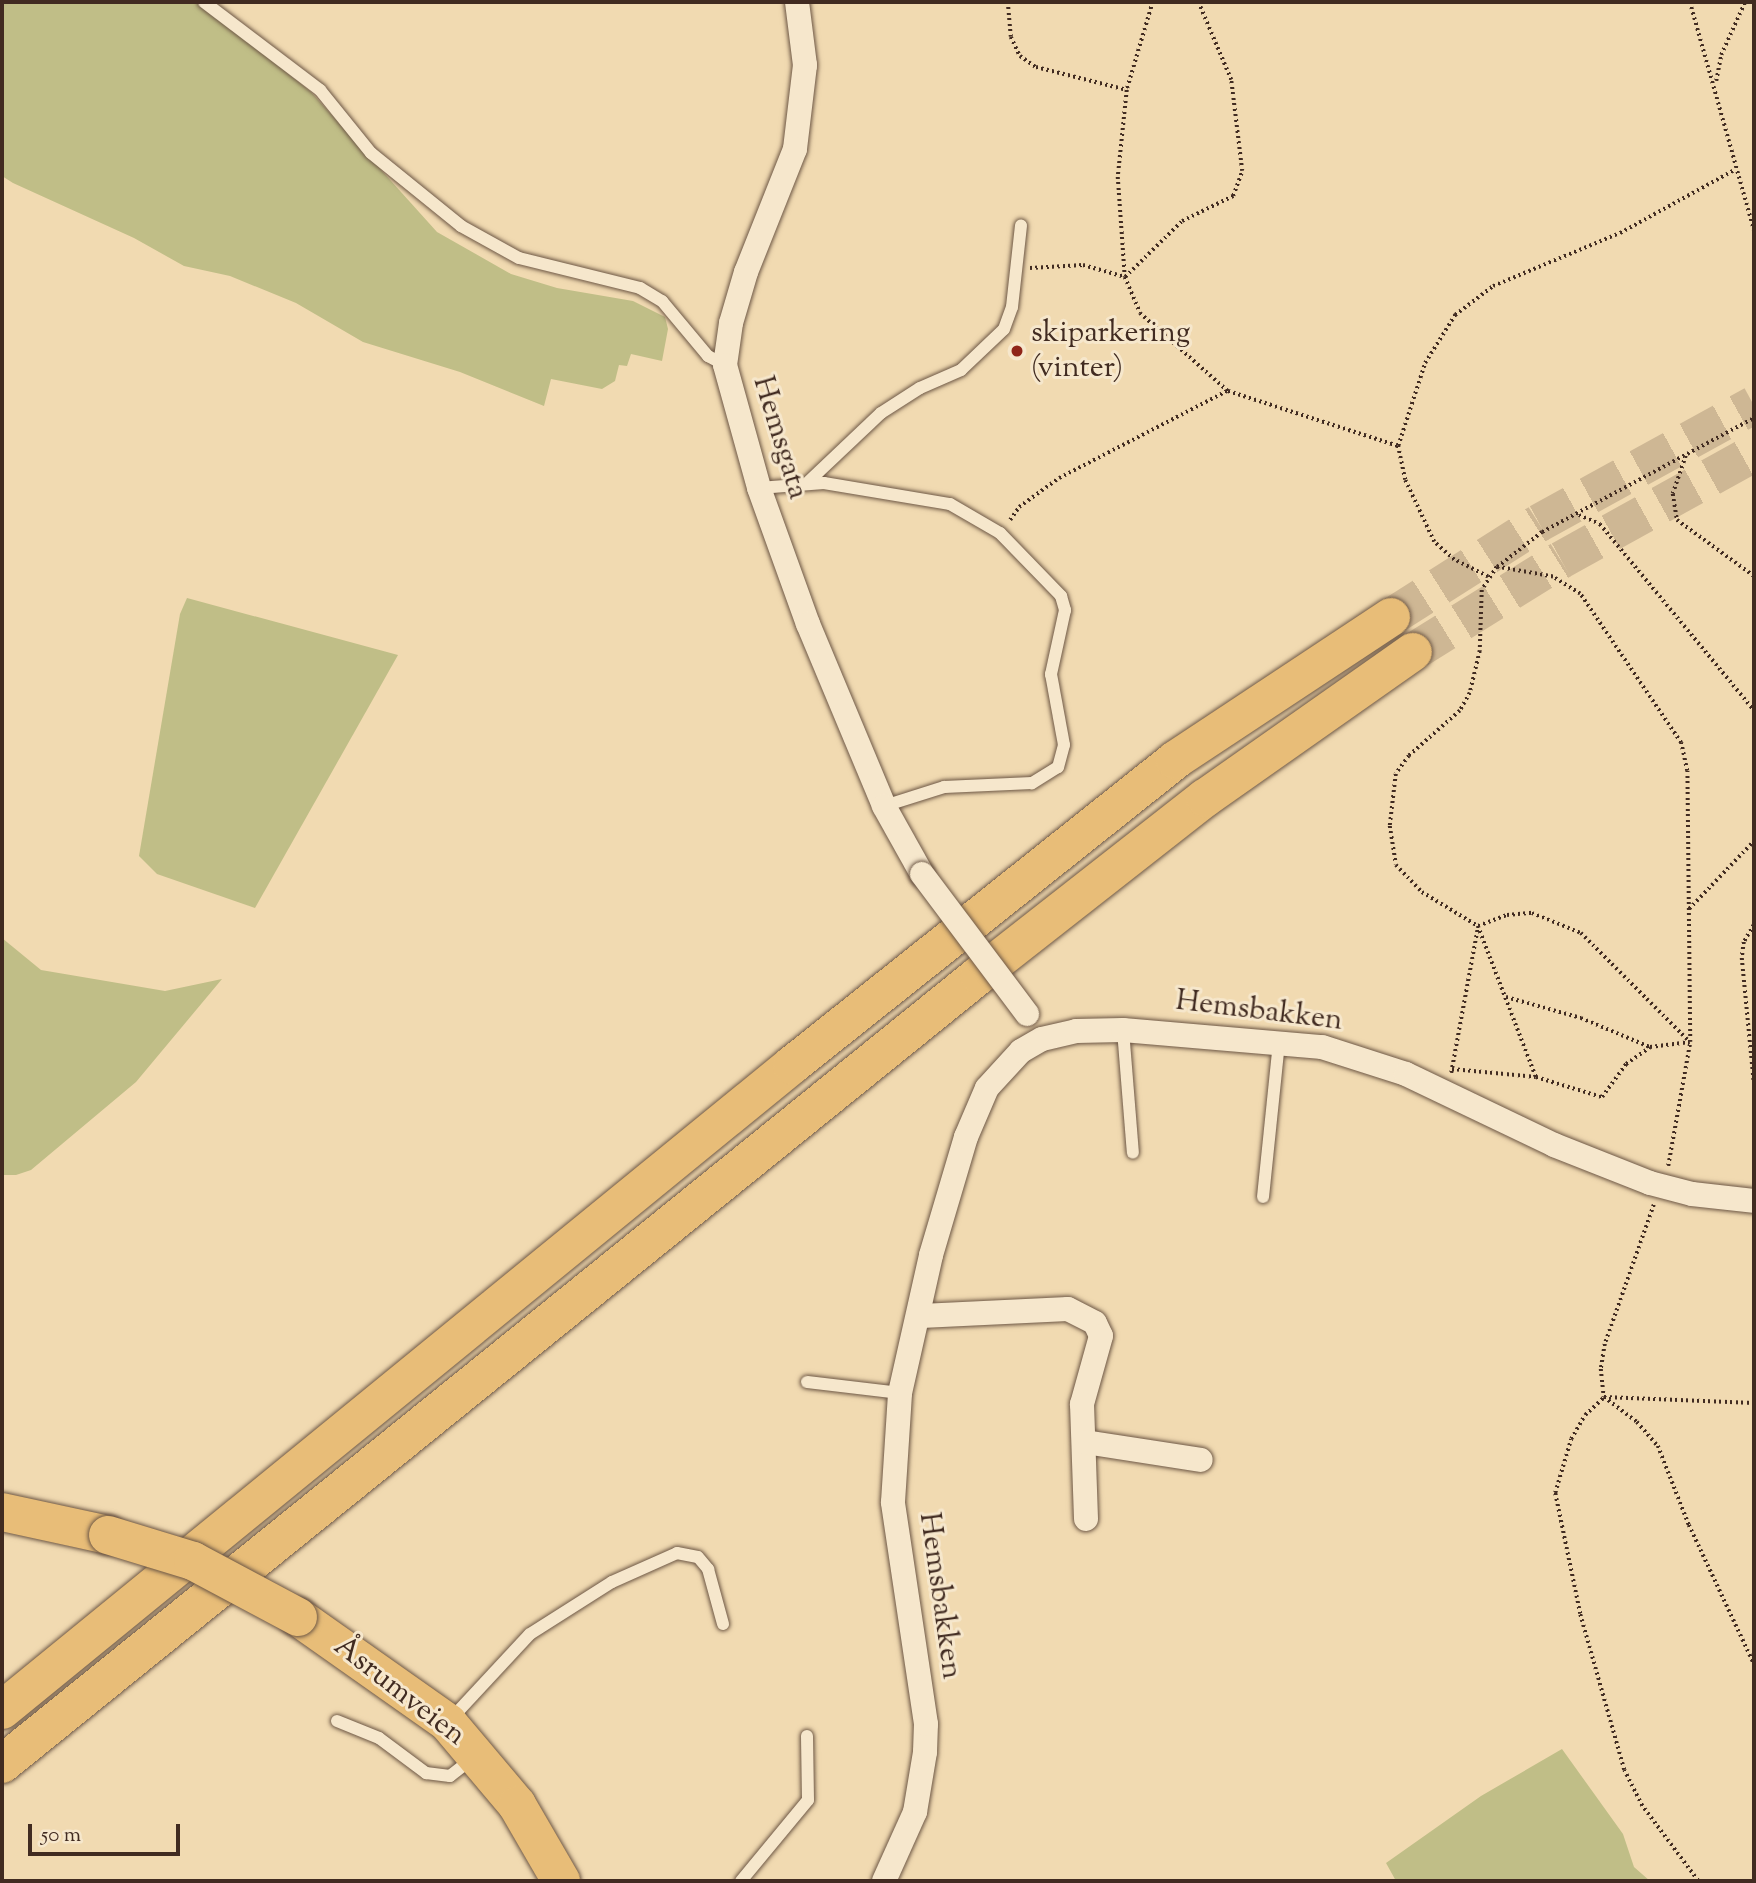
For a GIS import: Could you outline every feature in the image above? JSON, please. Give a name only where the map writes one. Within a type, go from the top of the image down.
[{"type":"main road","points":[[2,1710],[792,1065],[1153,778],[1391,617]]},
{"type":"main road","points":[[2,1764],[1162,831],[1319,714],[1413,652]]},
{"type":"main road","name":"Åsrumveien","points":[[2,1512],[108,1535],[193,1561],[298,1617],[448,1723],[477,1753],[517,1805],[561,1881]]},
{"type":"street","name":"Hemsgata","points":[[797,2],[805,65],[795,149],[746,272],[731,323],[725,365],[760,488],[808,624],[884,806],[922,874],[1027,1014],[1042,1039]]},
{"type":"street","name":"Hemsbakken","points":[[884,1881],[915,1812],[926,1743],[893,1502],[900,1393],[921,1316],[931,1255],[976,1109],[1003,1068],[1042,1039],[1076,1031],[1123,1030],[1279,1040],[1352,1054],[1448,1080],[1554,1144],[1650,1183],[1692,1194],[1754,1201]]},
{"type":"street","points":[[921,1316],[1068,1309],[1095,1323],[1101,1336],[1083,1404],[1086,1519]]},
{"type":"street","points":[[1085,1442],[1201,1460]]},
{"type":"lane","points":[[204,2],[320,90],[371,153],[461,226],[519,258],[640,288],[663,301],[708,356],[725,365]]},
{"type":"lane","points":[[807,483],[881,413],[984,352],[1004,329],[1018,270],[1021,225]]},
{"type":"lane","points":[[760,488],[807,483],[950,505],[1000,533],[1061,596],[1065,610],[1051,674],[1063,757],[1049,776],[1032,783],[944,787],[884,806]]},
{"type":"lane","points":[[1123,1030],[1133,1153]]},
{"type":"lane","points":[[1263,1197],[1279,1040]]},
{"type":"lane","points":[[807,1382],[900,1393]]},
{"type":"lane","points":[[448,1723],[530,1634],[612,1582],[677,1553],[698,1557],[708,1569],[723,1624]]},
{"type":"lane","points":[[337,1721],[379,1738],[426,1773],[450,1776],[477,1753]]},
{"type":"lane","points":[[741,1881],[808,1800],[807,1736]]},
{"type":"path","points":[[1008,2],[1011,37],[1020,56],[1036,67],[1127,90]]},
{"type":"path","points":[[1153,2],[1127,90],[1118,177],[1125,277],[1140,313],[1228,391],[1398,446]]},
{"type":"path","points":[[1125,277],[1182,221],[1220,205],[1239,185],[1242,171],[1231,80],[1198,2]]},
{"type":"path","points":[[1690,2],[1715,84],[1734,170],[1754,230]]},
{"type":"path","points":[[1715,84],[1721,55],[1745,2]]},
{"type":"path","points":[[1489,577],[1454,560],[1434,542],[1405,480],[1398,446],[1425,363],[1455,315],[1493,286],[1620,233],[1734,170]]},
{"type":"path","points":[[1018,270],[1083,265],[1125,277]]},
{"type":"path","points":[[1000,533],[1019,507],[1059,478],[1228,391]]},
{"type":"path","points":[[1536,1077],[1478,926],[1406,880],[1396,865],[1390,826],[1396,774],[1409,756],[1460,710],[1470,694],[1480,651],[1482,590],[1497,567],[1516,548],[1754,418]]},
{"type":"path","points":[[1686,455],[1673,494],[1677,520],[1754,576]]},
{"type":"path","points":[[1576,515],[1600,524],[1754,710]]},
{"type":"path","points":[[1497,567],[1553,577],[1580,594],[1681,743],[1687,771],[1690,1042],[1682,1109],[1665,1176]]},
{"type":"path","points":[[1688,910],[1754,841]]},
{"type":"path","points":[[1478,926],[1507,915],[1532,913],[1572,929],[1607,956],[1690,1042]]},
{"type":"path","points":[[1754,925],[1744,942],[1742,958],[1754,1082]]},
{"type":"path","points":[[1478,926],[1448,1080],[1536,1077],[1602,1097],[1626,1064],[1650,1046]]},
{"type":"path","points":[[1506,997],[1581,1018],[1650,1046],[1690,1042]]},
{"type":"path","points":[[1659,1193],[1605,1344],[1601,1369],[1604,1397],[1637,1422],[1658,1446],[1689,1525],[1754,1664]]},
{"type":"path","points":[[1698,1881],[1642,1806],[1623,1770],[1555,1493],[1561,1465],[1585,1415],[1604,1397],[1754,1403]]},
{"type":"shaded area","points":[[3,2],[199,2],[311,92],[437,232],[511,274],[557,288],[633,301],[665,317],[668,329],[662,361],[631,354],[627,366],[619,365],[615,381],[602,389],[551,379],[544,406],[460,372],[363,342],[296,303],[230,276],[184,266],[134,238],[13,183],[2,176]]},
{"type":"shaded area","points":[[187,598],[398,655],[255,908],[157,874],[139,856],[180,614]]},
{"type":"shaded area","points":[[2,938],[41,970],[165,991],[222,979],[136,1082],[31,1170],[16,1175],[2,1175]]},
{"type":"shaded area","points":[[1562,1749],[1623,1834],[1634,1867],[1650,1881],[1396,1881],[1386,1863],[1481,1796]]},
{"type":"tunnel","points":[[1391,617],[1539,523],[1754,405]]},
{"type":"tunnel","points":[[1413,652],[1561,560],[1754,453]]},
{"type":"place","name":"skiparkering (vinter)","points":[[1017,351]]}]
